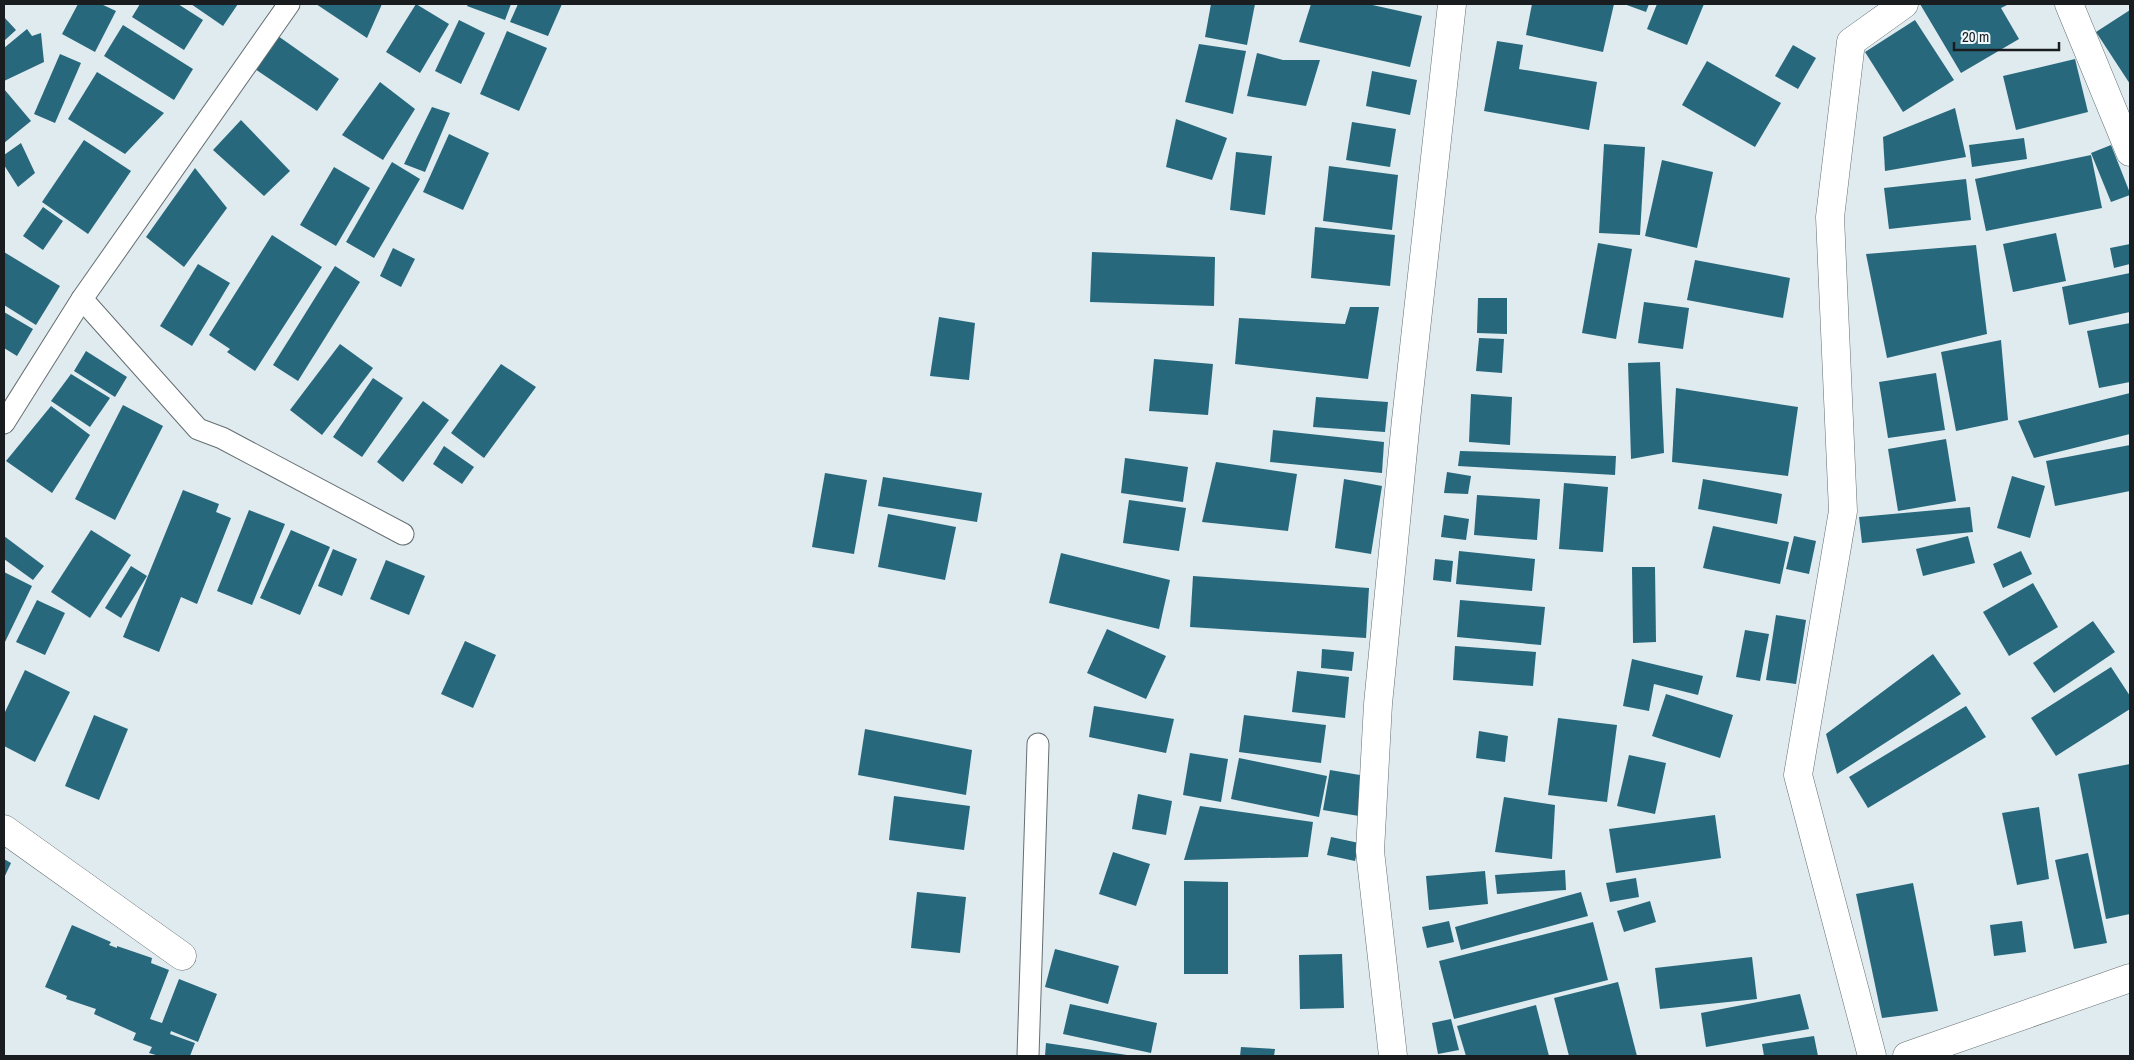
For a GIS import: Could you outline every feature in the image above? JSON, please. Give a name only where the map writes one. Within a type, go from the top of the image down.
[{"type":"street","points":[[1393,1056],[1370,851],[1378,704],[1406,420],[1452,4]]},
{"type":"street","points":[[1872,1056],[1798,775],[1843,511],[1830,217],[1851,42],[1904,4]]},
{"type":"street","points":[[2070,4],[2130,152]]},
{"type":"street","points":[[4,829],[182,956]]},
{"type":"street","points":[[1907,1056],[2130,978]]},
{"type":"lane","points":[[4,423],[82,300],[289,4]]},
{"type":"lane","points":[[82,300],[198,429],[222,438],[403,534]]},
{"type":"lane","points":[[1028,1056],[1038,744]]},
{"type":"building","points":[[78,4],[101,4],[116,11],[95,52],[62,34]]},
{"type":"building","points":[[140,4],[178,4],[203,20],[184,50],[132,17]]},
{"type":"building","points":[[191,4],[238,4],[223,26]]},
{"type":"building","points":[[316,4],[382,4],[367,38]]},
{"type":"building","points":[[416,4],[449,24],[420,73],[386,52]]},
{"type":"building","points":[[468,4],[511,4],[505,20],[467,6]]},
{"type":"building","points":[[518,4],[562,4],[548,36],[510,22]]},
{"type":"building","points":[[1211,4],[1255,4],[1247,45],[1205,37]]},
{"type":"building","points":[[1311,4],[1368,4],[1422,16],[1410,67],[1299,42]]},
{"type":"building","points":[[1532,4],[1614,4],[1603,52],[1526,35]]},
{"type":"building","points":[[1624,4],[1649,4],[1646,12]]},
{"type":"building","points":[[1657,4],[1704,4],[1687,45],[1647,29]]},
{"type":"building","points":[[1920,4],[2009,4],[2001,8],[2019,39],[1961,73]]},
{"type":"building","points":[[2130,10],[2130,84],[2096,32]]},
{"type":"building","points":[[4,17],[16,30],[4,41]]},
{"type":"building","points":[[459,20],[485,33],[461,84],[435,71]]},
{"type":"building","points":[[1915,20],[1954,80],[1903,112],[1865,52]]},
{"type":"building","points":[[123,25],[193,69],[174,100],[104,56]]},
{"type":"building","points":[[27,29],[32,36],[41,33],[44,62],[4,81],[4,48]]},
{"type":"building","points":[[507,31],[547,48],[519,111],[480,94]]},
{"type":"building","points":[[278,36],[339,79],[317,111],[255,69]]},
{"type":"building","points":[[1497,41],[1523,45],[1519,69],[1597,82],[1589,130],[1484,111]]},
{"type":"building","points":[[1199,44],[1246,51],[1233,114],[1185,102]]},
{"type":"building","points":[[1793,45],[1816,58],[1798,89],[1775,76]]},
{"type":"building","points":[[1257,53],[1283,60],[1320,60],[1306,106],[1247,96]]},
{"type":"building","points":[[60,54],[81,63],[55,123],[34,114]]},
{"type":"building","points":[[2075,59],[2088,112],[2016,130],[2003,76]]},
{"type":"building","points":[[1707,61],[1781,103],[1755,147],[1682,105]]},
{"type":"building","points":[[1372,71],[1417,80],[1410,115],[1366,106]]},
{"type":"building","points":[[97,72],[164,113],[125,154],[68,119]]},
{"type":"building","points":[[380,82],[415,109],[383,160],[342,135]]},
{"type":"building","points":[[4,89],[31,121],[4,143]]},
{"type":"building","points":[[432,107],[450,113],[425,172],[404,164]]},
{"type":"building","points":[[1955,108],[1966,157],[1885,171],[1883,137]]},
{"type":"building","points":[[1176,119],[1227,138],[1212,180],[1166,167]]},
{"type":"building","points":[[241,120],[290,171],[264,196],[213,150]]},
{"type":"building","points":[[1352,122],[1396,129],[1390,167],[1346,160]]},
{"type":"building","points":[[449,134],[489,153],[463,210],[423,192]]},
{"type":"building","points":[[2024,138],[2027,159],[1972,167],[1969,145]]},
{"type":"building","points":[[84,140],[131,171],[88,234],[42,202]]},
{"type":"building","points":[[21,143],[35,173],[18,187],[4,165],[4,155]]},
{"type":"building","points":[[1604,144],[1645,147],[1640,235],[1599,233]]},
{"type":"building","points":[[2111,145],[2130,195],[2111,202],[2091,153]]},
{"type":"building","points":[[1236,152],[1272,156],[1265,215],[1230,210]]},
{"type":"building","points":[[2091,155],[2102,208],[1986,231],[1975,179]]},
{"type":"building","points":[[1662,160],[1713,172],[1697,248],[1645,236]]},
{"type":"building","points":[[392,162],[420,179],[374,258],[346,242]]},
{"type":"building","points":[[1329,166],[1398,175],[1392,230],[1323,221]]},
{"type":"building","points":[[334,167],[370,188],[336,246],[300,225]]},
{"type":"building","points":[[195,168],[227,208],[184,267],[146,237]]},
{"type":"building","points":[[1966,179],[1971,220],[1889,229],[1884,188]]},
{"type":"building","points":[[43,207],[63,221],[43,250],[23,236]]},
{"type":"building","points":[[1315,227],[1395,235],[1390,286],[1311,278]]},
{"type":"building","points":[[2056,233],[2066,281],[2013,292],[2003,244]]},
{"type":"building","points":[[272,235],[322,267],[255,371],[227,352],[230,349],[209,335]]},
{"type":"building","points":[[1598,243],[1632,249],[1616,339],[1582,333]]},
{"type":"building","points":[[2130,244],[2130,264],[2114,268],[2110,248]]},
{"type":"building","points":[[1976,245],[1987,334],[1887,358],[1866,254]]},
{"type":"building","points":[[393,248],[415,259],[401,287],[380,276]]},
{"type":"building","points":[[4,252],[60,286],[36,325],[4,305]]},
{"type":"building","points":[[1092,252],[1215,257],[1214,306],[1090,302]]},
{"type":"building","points":[[1695,260],[1790,278],[1783,318],[1687,300]]},
{"type":"building","points":[[198,264],[230,283],[192,346],[160,326]]},
{"type":"building","points":[[335,266],[360,282],[298,381],[273,365]]},
{"type":"building","points":[[2130,273],[2130,312],[2069,325],[2062,287]]},
{"type":"building","points":[[1478,298],[1507,298],[1507,334],[1477,333]]},
{"type":"building","points":[[1644,302],[1689,308],[1683,349],[1638,343]]},
{"type":"building","points":[[1350,307],[1379,307],[1368,379],[1235,364],[1239,318],[1345,324]]},
{"type":"building","points":[[4,312],[33,329],[17,356],[4,348]]},
{"type":"building","points":[[939,317],[975,323],[969,380],[930,376]]},
{"type":"building","points":[[2130,323],[2130,382],[2099,388],[2087,331]]},
{"type":"building","points":[[1479,338],[1504,339],[1502,373],[1476,371]]},
{"type":"building","points":[[2001,340],[2008,420],[1956,431],[1941,352]]},
{"type":"building","points":[[340,344],[373,368],[322,435],[290,410]]},
{"type":"building","points":[[86,351],[127,377],[115,397],[74,371]]},
{"type":"building","points":[[1154,359],[1213,364],[1208,415],[1149,411]]},
{"type":"building","points":[[1660,362],[1664,453],[1631,459],[1628,363]]},
{"type":"building","points":[[501,364],[536,387],[484,458],[451,433]]},
{"type":"building","points":[[1936,373],[1945,430],[1888,438],[1879,382]]},
{"type":"building","points":[[71,374],[110,398],[90,427],[51,401]]},
{"type":"building","points":[[373,378],[403,398],[362,457],[333,437]]},
{"type":"building","points":[[1676,388],[1798,407],[1788,476],[1672,462]]},
{"type":"building","points":[[2130,393],[2130,434],[2034,458],[2018,421]]},
{"type":"building","points":[[1471,394],[1512,397],[1510,445],[1469,442]]},
{"type":"building","points":[[1316,397],[1388,402],[1385,432],[1313,427]]},
{"type":"building","points":[[423,401],[449,420],[403,482],[377,462]]},
{"type":"building","points":[[123,405],[163,426],[115,520],[75,499]]},
{"type":"building","points":[[51,406],[90,435],[52,493],[6,461]]},
{"type":"building","points":[[1273,430],[1384,442],[1382,473],[1270,462]]},
{"type":"building","points":[[1946,439],[1956,501],[1898,511],[1888,449]]},
{"type":"building","points":[[2130,445],[2130,491],[2055,506],[2046,461]]},
{"type":"building","points":[[444,446],[474,467],[462,484],[433,464]]},
{"type":"building","points":[[1460,451],[1616,456],[1615,475],[1458,466]]},
{"type":"building","points":[[1125,458],[1188,467],[1183,502],[1121,493]]},
{"type":"building","points":[[1216,462],[1297,474],[1288,531],[1202,522]]},
{"type":"building","points":[[1447,472],[1471,476],[1468,494],[1444,493]]},
{"type":"building","points":[[825,473],[867,480],[854,554],[812,547]]},
{"type":"building","points":[[2012,476],[2045,486],[2030,538],[1997,528]]},
{"type":"building","points":[[883,477],[982,493],[977,522],[878,506]]},
{"type":"building","points":[[1344,479],[1382,486],[1371,554],[1335,548]]},
{"type":"building","points":[[1703,479],[1782,494],[1777,524],[1698,509]]},
{"type":"building","points":[[1564,483],[1608,487],[1603,552],[1559,549]]},
{"type":"building","points":[[183,490],[219,504],[216,512],[231,518],[197,604],[181,597],[159,652],[123,637]]},
{"type":"building","points":[[1477,495],[1540,499],[1537,540],[1474,535]]},
{"type":"building","points":[[1129,500],[1186,508],[1179,551],[1123,543]]},
{"type":"building","points":[[1970,507],[1973,532],[1862,543],[1859,517]]},
{"type":"building","points":[[249,510],[285,524],[252,605],[217,591]]},
{"type":"building","points":[[888,514],[956,527],[945,580],[878,567]]},
{"type":"building","points":[[1444,515],[1469,519],[1466,540],[1441,537]]},
{"type":"building","points":[[1713,526],[1789,542],[1780,584],[1703,568]]},
{"type":"building","points":[[91,530],[131,555],[90,618],[51,592]]},
{"type":"building","points":[[291,530],[330,547],[300,615],[260,598]]},
{"type":"building","points":[[4,536],[44,566],[33,580],[4,559]]},
{"type":"building","points":[[1794,536],[1816,541],[1809,574],[1786,569]]},
{"type":"building","points":[[1968,536],[1975,563],[1923,576],[1916,549]]},
{"type":"building","points":[[333,549],[357,559],[342,596],[318,586]]},
{"type":"building","points":[[1459,551],[1535,559],[1532,591],[1456,584]]},
{"type":"building","points":[[2021,551],[2032,574],[2003,588],[1993,564]]},
{"type":"building","points":[[1061,553],[1170,580],[1159,629],[1049,603]]},
{"type":"building","points":[[1435,559],[1453,561],[1451,582],[1433,580]]},
{"type":"building","points":[[386,560],[425,576],[409,615],[370,599]]},
{"type":"building","points":[[131,566],[147,576],[121,618],[105,608]]},
{"type":"building","points":[[1632,567],[1655,567],[1656,642],[1633,643]]},
{"type":"building","points":[[4,572],[32,586],[4,644]]},
{"type":"building","points":[[1193,576],[1369,588],[1366,638],[1190,627]]},
{"type":"building","points":[[2033,583],[2058,627],[2009,656],[1983,612]]},
{"type":"building","points":[[37,600],[65,613],[45,655],[16,642]]},
{"type":"building","points":[[1460,600],[1545,607],[1541,645],[1457,637]]},
{"type":"building","points":[[1776,615],[1806,620],[1796,684],[1766,680]]},
{"type":"building","points":[[2093,621],[2115,652],[2054,693],[2033,663]]},
{"type":"building","points":[[1107,629],[1166,656],[1146,699],[1087,673]]},
{"type":"building","points":[[1745,630],[1769,634],[1760,681],[1736,677]]},
{"type":"building","points":[[465,641],[496,655],[473,708],[441,694]]},
{"type":"building","points":[[1455,646],[1536,652],[1533,686],[1453,680]]},
{"type":"building","points":[[1322,649],[1354,652],[1352,671],[1321,668]]},
{"type":"building","points":[[1933,654],[1961,694],[1837,774],[1826,734]]},
{"type":"building","points":[[1632,659],[1703,676],[1698,695],[1654,684],[1649,711],[1623,706]]},
{"type":"building","points":[[2111,667],[2130,696],[2130,709],[2056,756],[2031,718]]},
{"type":"building","points":[[25,670],[70,692],[35,762],[4,746],[4,714]]},
{"type":"building","points":[[1297,671],[1349,677],[1345,718],[1292,712]]},
{"type":"building","points":[[1666,694],[1733,715],[1720,758],[1652,736]]},
{"type":"building","points":[[1094,706],[1174,719],[1166,753],[1089,737]]},
{"type":"building","points":[[1966,706],[1986,737],[1868,808],[1849,777]]},
{"type":"building","points":[[94,715],[128,729],[99,800],[65,786]]},
{"type":"building","points":[[1244,715],[1326,725],[1321,763],[1239,752]]},
{"type":"building","points":[[1558,718],[1617,725],[1607,802],[1548,795]]},
{"type":"building","points":[[865,729],[972,750],[966,795],[858,775]]},
{"type":"building","points":[[1479,731],[1508,736],[1505,762],[1476,758]]},
{"type":"building","points":[[1190,753],[1228,759],[1221,802],[1183,795]]},
{"type":"building","points":[[1629,755],[1666,763],[1655,814],[1617,806]]},
{"type":"building","points":[[1239,758],[1327,776],[1319,817],[1231,799]]},
{"type":"building","points":[[2130,764],[2130,914],[2106,919],[2078,774]]},
{"type":"building","points":[[1330,770],[1366,776],[1359,816],[1323,810]]},
{"type":"building","points":[[1138,794],[1172,801],[1166,835],[1132,829]]},
{"type":"building","points":[[894,796],[970,806],[964,850],[889,840]]},
{"type":"building","points":[[1504,797],[1555,805],[1552,859],[1495,852]]},
{"type":"building","points":[[1200,806],[1313,822],[1308,857],[1184,860]]},
{"type":"building","points":[[2039,807],[2049,879],[2017,885],[2002,813]]},
{"type":"building","points":[[1715,815],[1721,858],[1616,873],[1609,829]]},
{"type":"building","points":[[1331,837],[1359,843],[1355,861],[1327,855]]},
{"type":"building","points":[[1113,852],[1150,864],[1136,906],[1099,894]]},
{"type":"building","points":[[2088,853],[2107,943],[2074,949],[2055,860]]},
{"type":"building","points":[[4,859],[11,863],[4,878]]},
{"type":"building","points":[[1565,870],[1566,890],[1497,894],[1495,875]]},
{"type":"building","points":[[1485,871],[1488,904],[1429,910],[1426,876]]},
{"type":"building","points":[[1636,878],[1639,897],[1610,902],[1606,883]]},
{"type":"building","points":[[1184,881],[1228,882],[1228,974],[1184,974]]},
{"type":"building","points":[[1913,883],[1938,1011],[1882,1018],[1856,894]]},
{"type":"building","points":[[917,892],[966,897],[960,953],[911,948]]},
{"type":"building","points":[[1581,892],[1588,916],[1461,950],[1455,927]]},
{"type":"building","points":[[1650,901],[1656,922],[1624,932],[1617,911]]},
{"type":"building","points":[[1449,921],[1454,942],[1427,948],[1422,927]]},
{"type":"building","points":[[2022,921],[2026,952],[1994,956],[1990,925]]},
{"type":"building","points":[[1593,922],[1608,980],[1454,1019],[1439,961]]},
{"type":"building","points":[[72,925],[111,942],[109,945],[152,958],[151,963],[169,970],[150,1019],[162,1023],[179,979],[217,994],[198,1042],[171,1031],[170,1034],[195,1043],[190,1056],[159,1056],[149,1053],[152,1047],[133,1040],[136,1033],[94,1014],[96,1009],[66,999],[67,996],[45,987]]},
{"type":"building","points":[[1055,949],[1119,966],[1108,1004],[1045,987]]},
{"type":"building","points":[[1342,954],[1344,1008],[1300,1009],[1299,955]]},
{"type":"building","points":[[1752,957],[1757,999],[1660,1009],[1655,968]]},
{"type":"building","points":[[1618,982],[1637,1056],[1569,1056],[1554,998]]},
{"type":"building","points":[[1800,994],[1809,1029],[1706,1047],[1701,1013]]},
{"type":"building","points":[[1070,1004],[1157,1023],[1151,1053],[1063,1034]]},
{"type":"building","points":[[1536,1005],[1549,1056],[1466,1056],[1457,1026]]},
{"type":"building","points":[[1451,1019],[1459,1050],[1438,1054],[1432,1023]]},
{"type":"building","points":[[1814,1036],[1818,1056],[1764,1056],[1762,1044]]},
{"type":"building","points":[[1046,1043],[1127,1055],[1127,1056],[1045,1056]]},
{"type":"building","points":[[1241,1047],[1275,1049],[1274,1056],[1240,1056]]}]
